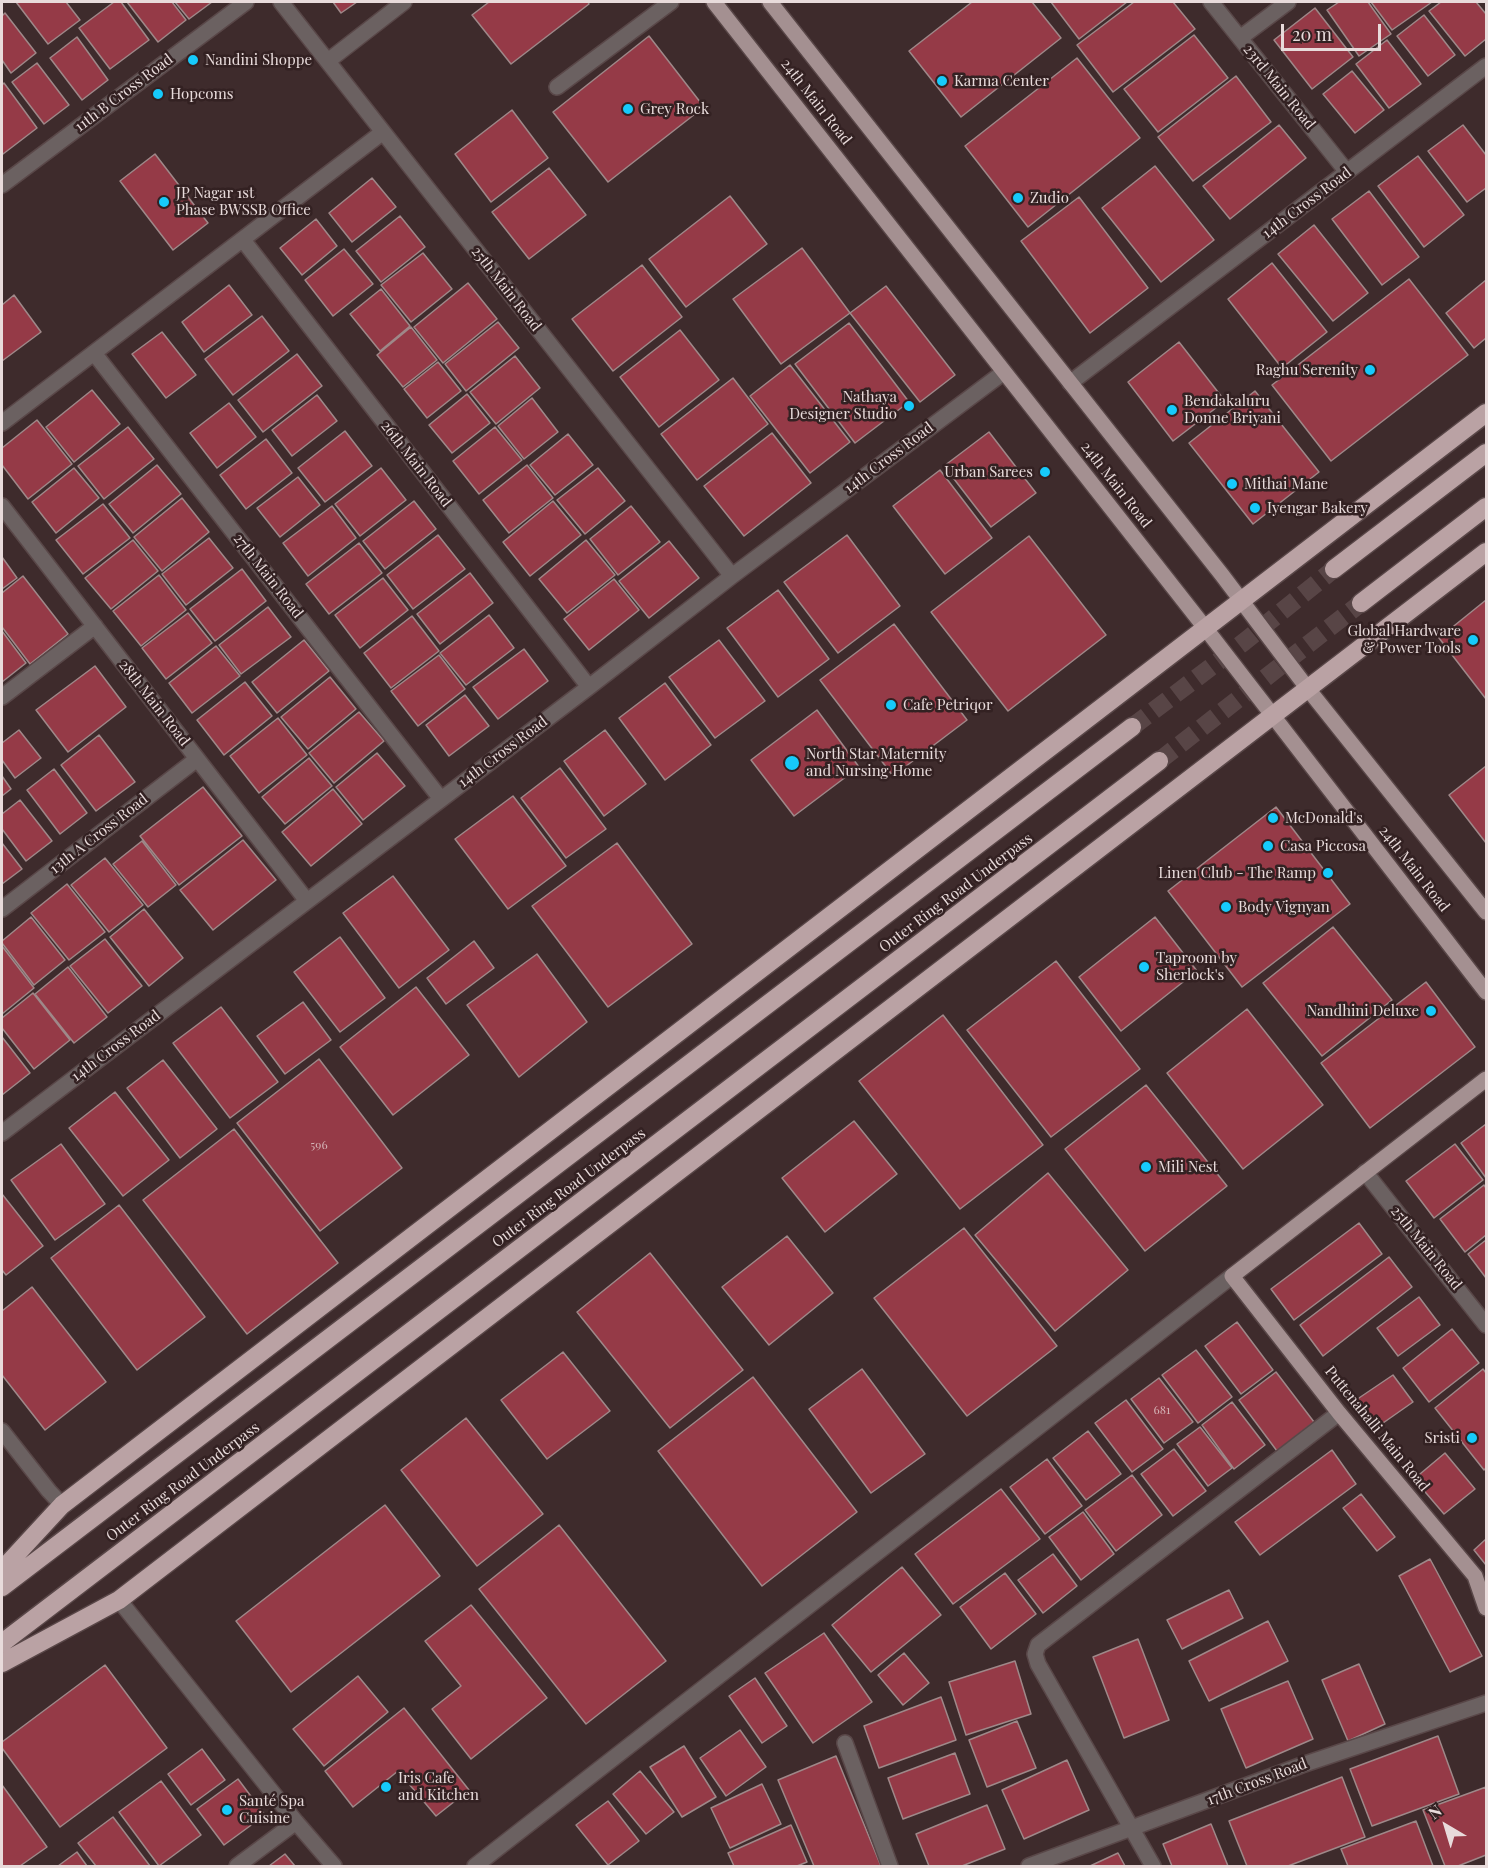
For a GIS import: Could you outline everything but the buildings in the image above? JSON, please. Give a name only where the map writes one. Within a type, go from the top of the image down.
[{"type":"highway","points":[[2,1570],[62,1505],[1486,413]]},
{"type":"highway","points":[[1334,569],[1486,453]]},
{"type":"highway","points":[[1361,603],[1486,507]]},
{"type":"highway","points":[[2,1663],[119,1600],[1486,552]]},
{"type":"highway","name":"Outer Ring Road Underpass","points":[[2,1587],[1132,727]]},
{"type":"highway","name":"Outer Ring Road Underpass","points":[[2,1643],[1159,761]]},
{"type":"main road","name":"24th Main Road","points":[[714,2],[1206,629],[1486,992]]},
{"type":"main road","name":"24th Main Road","points":[[770,2],[1242,600],[1308,689],[1485,907]]},
{"type":"main road","points":[[1232,1276],[1486,1079]]},
{"type":"main road","name":"Puttenahalli Main Road","points":[[1232,1276],[1339,1413],[1475,1576],[1486,1608]]},
{"type":"street","name":"11th B Cross Road","points":[[2,185],[246,2]]},
{"type":"street","name":"25th Main Road","points":[[281,2],[732,576]]},
{"type":"street","points":[[328,61],[404,2]]},
{"type":"street","points":[[557,87],[671,2]]},
{"type":"street","name":"23rd Main Road","points":[[1211,2],[1347,172]]},
{"type":"street","points":[[1240,38],[1288,2]]},
{"type":"street","name":"14th Cross Road","points":[[1071,383],[1486,66]]},
{"type":"street","points":[[2,423],[383,132]]},
{"type":"street","name":"26th Main Road","points":[[243,240],[589,687]]},
{"type":"street","name":"27th Main Road","points":[[94,353],[441,799]]},
{"type":"street","name":"14th Cross Road","points":[[2,1133],[732,576],[1004,372]]},
{"type":"street","name":"28th Main Road","points":[[2,506],[307,901]]},
{"type":"street","points":[[2,697],[95,626]]},
{"type":"street","name":"13th A Cross Road","points":[[2,909],[197,759]]},
{"type":"street","name":"25th Main Road","points":[[1365,1172],[1486,1325]]},
{"type":"street","points":[[475,1866],[1232,1276]]},
{"type":"street","points":[[1153,1866],[1038,1665],[1035,1654],[1038,1645],[1339,1413]]},
{"type":"street","points":[[2,1431],[62,1505]]},
{"type":"street","points":[[119,1600],[296,1822],[334,1866]]},
{"type":"street","name":"17th Cross Road","points":[[1029,1866],[1302,1765],[1486,1703]]},
{"type":"street","points":[[845,1743],[890,1866]]},
{"type":"street","points":[[237,1866],[296,1822]]},
{"type":"tunnel","points":[[1132,727],[1244,642],[1334,569]]},
{"type":"tunnel","points":[[1159,761],[1361,603]]},
{"type":"place","name":"Nandini Shoppe","points":[[193,60]]},
{"type":"place","name":"Karma Center","points":[[942,81]]},
{"type":"place","name":"Hopcoms","points":[[158,94]]},
{"type":"place","name":"Grey Rock","points":[[628,109]]},
{"type":"place","name":"Zudio","points":[[1018,198]]},
{"type":"place","name":"JP Nagar 1st Phase BWSSB Office","points":[[164,202]]},
{"type":"place","name":"Raghu Serenity","points":[[1370,370]]},
{"type":"place","name":"Nathaya Designer Studio","points":[[909,406]]},
{"type":"place","name":"Bendakaluru Donne Briyani","points":[[1172,410]]},
{"type":"place","name":"Urban Sarees","points":[[1045,472]]},
{"type":"place","name":"Mithai Mane","points":[[1232,484]]},
{"type":"place","name":"Iyengar Bakery","points":[[1255,508]]},
{"type":"place","name":"Global Hardware & Power Tools","points":[[1473,640]]},
{"type":"place","name":"Cafe Petriqor","points":[[891,705]]},
{"type":"place","name":"North Star Maternity and Nursing Home","points":[[792,763]]},
{"type":"place","name":"McDonald's","points":[[1273,818]]},
{"type":"place","name":"Casa Piccosa","points":[[1268,846]]},
{"type":"place","name":"Linen Club - The Ramp","points":[[1328,873]]},
{"type":"place","name":"Body Vignyan","points":[[1226,907]]},
{"type":"place","name":"Taproom by Sherlock's","points":[[1144,967]]},
{"type":"place","name":"Nandhini Deluxe","points":[[1431,1011]]},
{"type":"place","name":"Mili Nest","points":[[1146,1167]]},
{"type":"place","name":"Sristi","points":[[1472,1438]]},
{"type":"place","name":"Iris Cafe and Kitchen","points":[[386,1787]]},
{"type":"place","name":"Santé Spa Cuisine","points":[[227,1810]]}]
